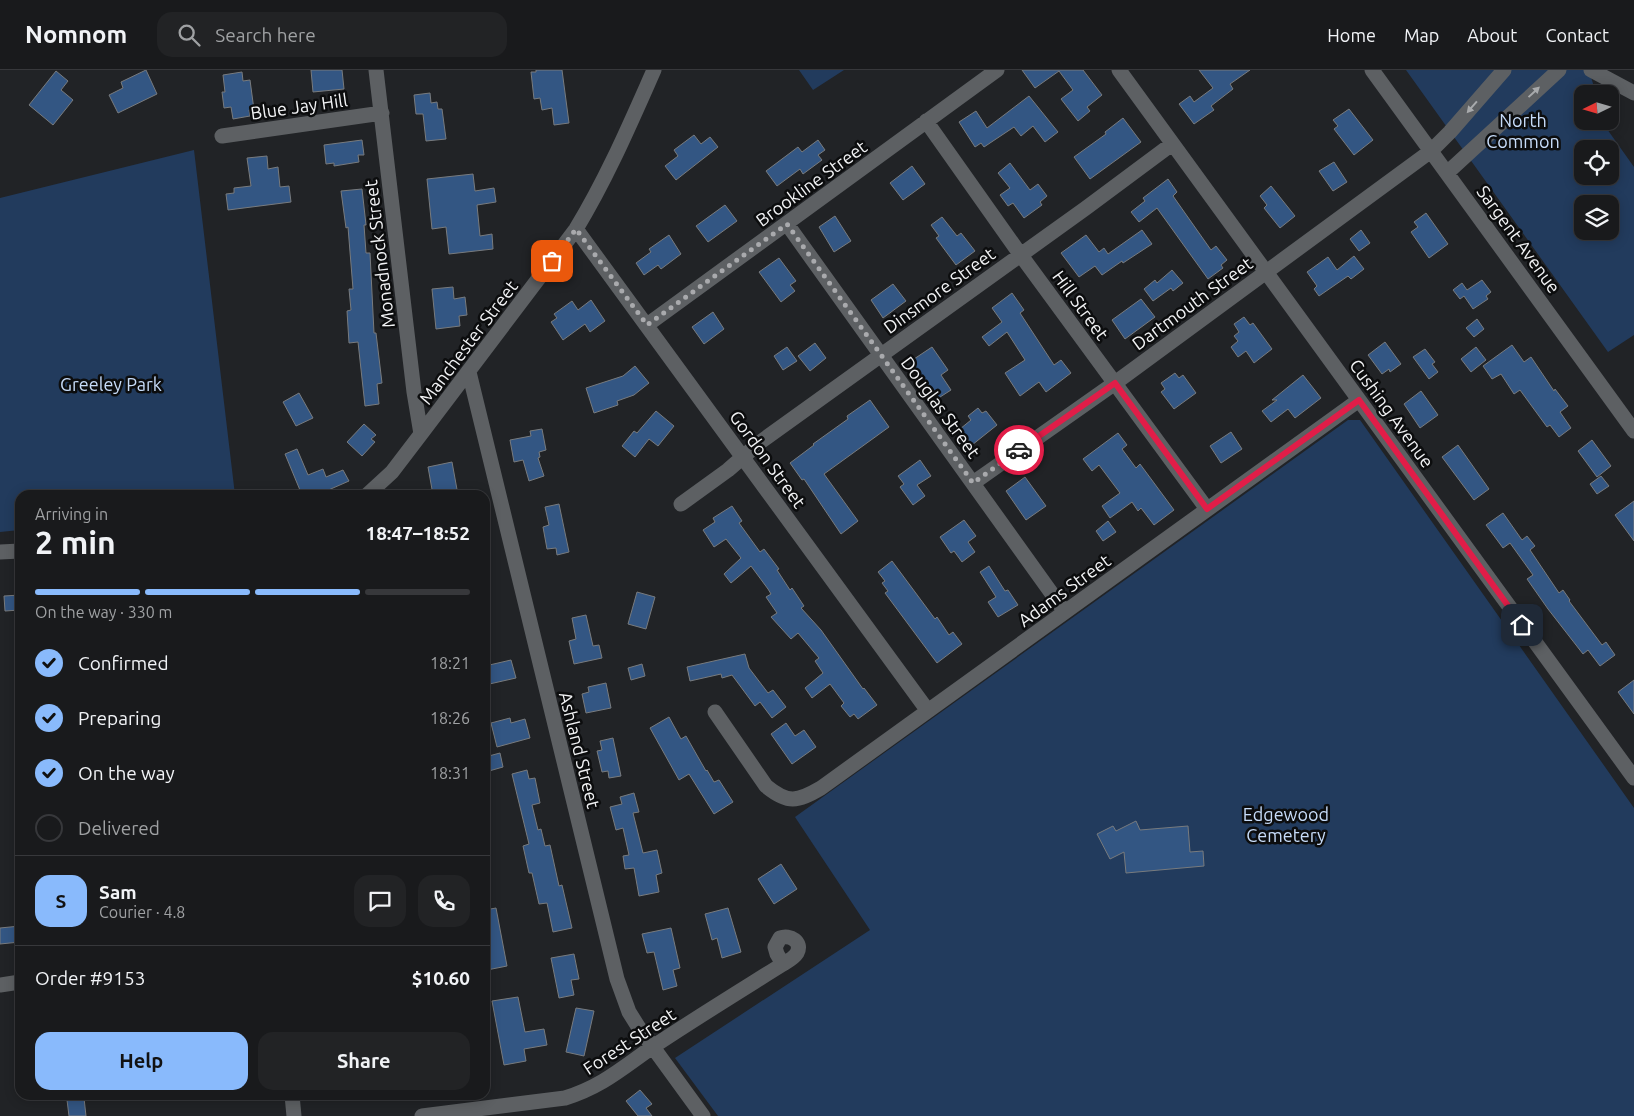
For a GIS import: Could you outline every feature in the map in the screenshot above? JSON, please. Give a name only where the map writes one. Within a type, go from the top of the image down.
[{"type":"street","name":"Monadnock Street","points":[[376,70],[414,392],[421,434]]},
{"type":"street","name":"Manchester Street","points":[[372,490],[392,472],[576,229],[611,167],[654,70]]},
{"type":"street","name":"Brookline Street","points":[[647,325],[997,70]]},
{"type":"street","name":"Cushing Avenue","points":[[1119,70],[1634,778]]},
{"type":"street","name":"Sargent Avenue","points":[[1372,70],[1634,431]]},
{"type":"street","name":"Dartmouth Street","points":[[973,483],[1115,383],[1431,151],[1504,70]]},
{"type":"street","points":[[1447,173],[1559,70]]},
{"type":"street","points":[[1591,70],[1634,92]]},
{"type":"street","name":"Blue Jay Hill","points":[[222,136],[382,113]]},
{"type":"street","name":"Hill Street","points":[[926,121],[1020,254],[1207,509]]},
{"type":"street","name":"Dinsmore Street","points":[[682,504],[759,443],[1172,144]]},
{"type":"street","name":"Douglas Street","points":[[787,224],[1064,612]]},
{"type":"street","name":"Gordon Street","points":[[576,229],[928,711]]},
{"type":"street","name":"Ashland Street","points":[[469,372],[617,979],[629,1012],[639,1028],[703,1116]]},
{"type":"street","name":"Adams Street","points":[[715,712],[766,786],[776,795],[786,800],[798,800],[821,788],[1359,400]]},
{"type":"street","points":[[0,552],[15,551]]},
{"type":"street","name":"Forest Street","points":[[422,1116],[473,1102],[565,1098],[582,1093],[599,1085],[653,1047],[783,964]]},
{"type":"street","points":[[0,985],[15,983]]},
{"type":"street","points":[[292,1100],[294,1116]]},
{"type":"green space","points":[[799,70],[844,70],[813,90]]},
{"type":"green space","name":"North Common","points":[[1406,70],[1589,70],[1593,85],[1574,85],[1574,130],[1608,130],[1615,140],[1574,140],[1574,185],[1619,185],[1619,146],[1634,167],[1634,335],[1608,352]]},
{"type":"green space","name":"Greeley Park","points":[[194,150],[234,490],[15,490],[15,530],[0,532],[0,198]]},
{"type":"green space","name":"Edgewood Cemetery","points":[[1348,420],[1360,420],[1634,808],[1634,1116],[718,1116],[675,1058],[870,930],[795,817]]},
{"type":"building","points":[[146,70],[157,94],[118,113],[109,95],[123,88],[121,82]]},
{"type":"building","points":[[311,70],[342,70],[344,89],[313,92]]},
{"type":"building","points":[[536,70],[562,70],[569,123],[554,125],[552,108],[542,110],[540,98],[534,99],[531,72],[536,72]]},
{"type":"building","points":[[1022,70],[1083,70],[1102,95],[1087,107],[1090,111],[1078,121],[1061,99],[1073,90],[1059,71],[1035,88]]},
{"type":"building","points":[[1199,70],[1250,70],[1230,84],[1233,89],[1211,106],[1214,110],[1194,124],[1179,104],[1190,96],[1194,102],[1213,88]]},
{"type":"building","points":[[56,71],[68,81],[61,90],[73,100],[53,125],[29,105]]},
{"type":"building","points":[[242,72],[243,81],[250,80],[254,110],[249,110],[250,116],[233,119],[231,107],[224,108],[222,92],[225,92],[223,75]]},
{"type":"building","points":[[430,93],[431,103],[437,102],[438,109],[442,109],[446,139],[426,141],[423,114],[416,114],[414,95]]},
{"type":"building","points":[[1029,96],[1058,132],[1045,142],[1033,126],[1021,136],[1014,127],[984,147],[981,143],[975,147],[959,122],[976,111],[987,128]]},
{"type":"building","points":[[1349,109],[1373,140],[1354,155],[1334,129],[1338,126],[1333,120]]},
{"type":"building","points":[[1123,118],[1141,142],[1090,179],[1074,157],[1106,134],[1105,132]]},
{"type":"building","points":[[694,135],[701,144],[710,137],[718,147],[676,180],[665,166],[678,156],[674,150]]},
{"type":"building","points":[[362,140],[364,155],[358,155],[359,162],[334,166],[334,163],[326,164],[324,145]]},
{"type":"building","points":[[818,140],[825,150],[818,155],[822,160],[803,174],[800,169],[777,186],[766,171],[798,147],[802,152]]},
{"type":"building","points":[[267,156],[268,169],[278,167],[280,187],[289,186],[291,202],[228,210],[226,194],[234,193],[234,188],[251,186],[247,158]]},
{"type":"building","points":[[1334,162],[1347,182],[1333,191],[1319,171]]},
{"type":"building","points":[[1010,163],[1030,190],[1038,184],[1047,196],[1040,202],[1042,205],[1024,218],[1013,203],[1008,206],[1000,195],[1010,188],[998,173]]},
{"type":"building","points":[[912,166],[925,184],[903,200],[890,183]]},
{"type":"building","points":[[473,174],[475,191],[494,188],[496,202],[477,205],[480,236],[492,234],[493,249],[449,254],[446,227],[432,229],[427,179]]},
{"type":"building","points":[[1168,179],[1177,192],[1173,196],[1211,250],[1216,246],[1227,260],[1221,265],[1223,268],[1208,279],[1157,208],[1139,222],[1131,212],[1145,201],[1143,198]]},
{"type":"building","points":[[1271,186],[1295,216],[1280,228],[1264,208],[1267,205],[1260,196]]},
{"type":"building","points":[[362,189],[366,225],[364,225],[366,253],[370,253],[374,333],[376,333],[382,383],[377,384],[379,404],[365,406],[358,342],[349,343],[347,311],[351,310],[349,289],[353,289],[348,227],[346,228],[341,191]]},
{"type":"building","points":[[725,205],[737,221],[708,242],[696,226]]},
{"type":"building","points":[[1426,213],[1448,244],[1429,258],[1411,232],[1418,227],[1414,222]]},
{"type":"building","points":[[835,216],[851,241],[834,252],[819,227]]},
{"type":"building","points":[[942,217],[957,236],[961,233],[975,251],[956,265],[936,238],[939,236],[931,225]]},
{"type":"building","points":[[1142,230],[1152,244],[1102,275],[1095,266],[1079,277],[1061,253],[1086,235],[1099,252],[1104,248],[1108,254]]},
{"type":"building","points":[[1361,230],[1370,243],[1359,251],[1350,239]]},
{"type":"building","points":[[669,235],[681,254],[661,269],[658,265],[644,275],[636,263],[651,252],[649,249]]},
{"type":"building","points":[[1354,256],[1364,269],[1351,279],[1348,276],[1319,296],[1314,289],[1317,286],[1307,272],[1328,257],[1337,270]]},
{"type":"building","points":[[779,258],[796,281],[790,285],[795,291],[781,302],[759,272]]},
{"type":"building","points":[[1172,270],[1183,283],[1173,291],[1171,288],[1153,301],[1144,289],[1155,280],[1157,283]]},
{"type":"building","points":[[1482,280],[1491,292],[1486,296],[1488,299],[1473,309],[1464,296],[1460,299],[1453,290],[1462,283],[1467,290]]},
{"type":"building","points":[[893,284],[906,301],[883,318],[871,300]]},
{"type":"building","points":[[453,287],[454,299],[465,297],[467,315],[459,316],[460,326],[436,329],[432,289]]},
{"type":"building","points":[[1012,293],[1024,310],[1020,313],[1054,365],[1061,360],[1071,373],[1046,392],[1039,382],[1020,396],[1005,373],[1025,360],[1007,332],[989,346],[982,337],[1002,322],[992,308]]},
{"type":"building","points":[[1141,299],[1155,317],[1125,339],[1112,320]]},
{"type":"building","points":[[591,300],[605,321],[590,332],[585,324],[563,340],[551,322],[557,318],[554,314],[572,301],[578,310]]},
{"type":"building","points":[[713,312],[724,329],[704,344],[692,327]]},
{"type":"building","points":[[1244,317],[1250,325],[1253,323],[1272,349],[1254,363],[1246,351],[1238,357],[1231,347],[1238,341],[1234,336],[1239,332],[1234,324]]},
{"type":"building","points":[[1477,319],[1484,329],[1474,337],[1466,328]]},
{"type":"building","points":[[1385,342],[1401,364],[1390,372],[1389,369],[1382,374],[1368,355]]},
{"type":"building","points":[[815,343],[826,358],[810,371],[798,356]]},
{"type":"building","points":[[1512,345],[1524,362],[1531,357],[1554,391],[1555,389],[1568,406],[1560,412],[1571,428],[1559,437],[1550,425],[1547,427],[1520,390],[1514,394],[1501,374],[1492,379],[1483,366]]},
{"type":"building","points":[[787,347],[797,361],[783,370],[774,356]]},
{"type":"building","points":[[932,347],[948,370],[941,375],[951,390],[937,399],[911,361]]},
{"type":"building","points":[[1476,347],[1486,360],[1471,372],[1461,359]]},
{"type":"building","points":[[1425,349],[1435,362],[1432,364],[1438,372],[1429,379],[1413,357]]},
{"type":"building","points":[[635,366],[649,383],[634,395],[617,401],[618,405],[594,413],[586,388],[623,376]]},
{"type":"building","points":[[1175,373],[1179,378],[1183,375],[1196,393],[1174,409],[1161,392],[1165,389],[1161,383]]},
{"type":"building","points":[[1303,375],[1321,398],[1295,418],[1288,409],[1271,422],[1262,411],[1277,400],[1272,400]]},
{"type":"building","points":[[1421,391],[1438,415],[1420,428],[1404,404]]},
{"type":"building","points":[[299,393],[313,418],[296,426],[283,402]]},
{"type":"building","points":[[870,400],[889,427],[824,474],[858,521],[841,534],[804,479],[802,480],[790,463],[848,419],[847,416]]},
{"type":"building","points":[[978,408],[982,413],[986,411],[997,425],[972,445],[960,429],[971,420],[968,416]]},
{"type":"building","points":[[656,411],[674,426],[658,446],[649,439],[635,457],[622,446],[634,431],[637,433]]},
{"type":"building","points":[[364,424],[376,435],[371,439],[375,442],[362,456],[347,442]]},
{"type":"building","points":[[542,429],[546,450],[539,452],[540,457],[538,458],[544,476],[529,481],[523,460],[514,462],[510,440],[531,436],[530,431]]},
{"type":"building","points":[[1231,432],[1242,449],[1221,463],[1210,446]]},
{"type":"building","points":[[1118,433],[1127,445],[1122,449],[1136,468],[1140,464],[1174,510],[1154,525],[1141,508],[1138,511],[1132,502],[1110,518],[1102,506],[1120,493],[1099,465],[1092,471],[1083,459]]},
{"type":"building","points":[[1592,440],[1611,466],[1597,477],[1578,451]]},
{"type":"building","points":[[1458,445],[1489,489],[1474,500],[1442,457]]},
{"type":"building","points":[[297,449],[308,475],[323,469],[326,477],[343,470],[349,481],[328,490],[300,490],[285,454]]},
{"type":"building","points":[[920,460],[931,476],[917,485],[925,496],[913,505],[900,487],[904,484],[898,476]]},
{"type":"building","points":[[452,462],[457,490],[432,490],[428,467]]},
{"type":"building","points":[[1601,476],[1609,486],[1597,494],[1590,484]]},
{"type":"building","points":[[1025,477],[1046,506],[1026,520],[1006,491]]},
{"type":"building","points":[[1634,501],[1634,541],[1615,515]]},
{"type":"building","points":[[559,504],[569,552],[557,555],[556,548],[547,549],[543,527],[549,525],[545,507]]},
{"type":"building","points":[[732,506],[742,521],[739,523],[760,552],[764,549],[779,569],[777,570],[790,590],[792,588],[804,606],[801,608],[821,630],[863,689],[877,705],[858,719],[854,714],[850,717],[841,706],[844,703],[830,684],[812,698],[805,688],[823,673],[815,661],[819,658],[798,633],[791,639],[771,617],[777,613],[766,597],[771,594],[751,566],[731,583],[724,574],[741,558],[726,539],[714,547],[703,530],[715,522],[713,518]]},
{"type":"building","points":[[1503,513],[1522,540],[1527,536],[1535,546],[1530,550],[1559,593],[1563,590],[1602,645],[1606,642],[1615,655],[1600,666],[1588,650],[1583,654],[1548,609],[1527,579],[1533,575],[1510,543],[1503,548],[1486,525]]},
{"type":"building","points":[[964,520],[976,536],[968,542],[975,552],[962,562],[954,551],[951,553],[940,537]]},
{"type":"building","points":[[1108,521],[1116,532],[1103,541],[1096,531]]},
{"type":"building","points":[[892,561],[935,619],[937,617],[949,635],[953,632],[962,644],[937,663],[885,593],[888,591],[882,583],[885,581],[878,572]]},
{"type":"building","points":[[989,566],[1005,591],[1008,590],[1018,605],[998,617],[988,602],[996,597],[980,572]]},
{"type":"building","points":[[637,592],[655,597],[646,629],[628,624]]},
{"type":"building","points":[[15,595],[15,610],[5,611],[4,596]]},
{"type":"building","points":[[586,615],[593,646],[599,645],[602,658],[574,664],[569,641],[576,639],[572,618]]},
{"type":"building","points":[[745,654],[749,668],[768,693],[773,690],[786,707],[772,718],[760,702],[755,706],[732,675],[722,678],[721,674],[690,681],[687,667]]},
{"type":"building","points":[[511,660],[516,678],[490,684],[490,665]]},
{"type":"building","points":[[642,664],[645,676],[631,680],[628,668]]},
{"type":"building","points":[[1634,680],[1634,714],[1618,692]]},
{"type":"building","points":[[606,683],[611,708],[586,713],[582,694],[589,692],[588,687]]},
{"type":"building","points":[[669,717],[681,739],[686,736],[706,771],[714,782],[719,780],[733,802],[714,814],[689,774],[679,780],[650,728]]},
{"type":"building","points":[[510,718],[511,723],[525,719],[530,738],[497,747],[491,723]]},
{"type":"building","points":[[786,723],[795,736],[804,730],[816,747],[792,764],[771,734]]},
{"type":"building","points":[[613,738],[621,776],[609,778],[608,771],[602,772],[597,751],[602,750],[600,741]]},
{"type":"building","points":[[500,753],[503,767],[490,771],[490,756]]},
{"type":"building","points":[[527,770],[529,779],[535,778],[540,803],[532,805],[538,830],[541,829],[545,846],[550,845],[559,886],[562,885],[572,928],[553,932],[547,903],[539,904],[532,873],[529,873],[523,846],[529,844],[512,774]]},
{"type":"building","points":[[634,793],[639,812],[633,813],[643,853],[657,850],[662,873],[656,875],[659,892],[639,896],[634,868],[625,869],[623,856],[629,855],[623,828],[616,830],[610,807],[622,804],[620,797]]},
{"type":"building","points":[[1136,821],[1140,830],[1188,826],[1190,852],[1203,851],[1204,866],[1126,873],[1124,852],[1110,859],[1097,834],[1113,826],[1116,831]]},
{"type":"building","points":[[781,864],[797,889],[774,904],[758,879]]},
{"type":"building","points":[[496,908],[507,966],[490,969],[490,909]]},
{"type":"building","points":[[728,908],[741,952],[722,958],[717,938],[712,940],[705,914]]},
{"type":"building","points":[[15,926],[15,942],[0,944],[0,928]]},
{"type":"building","points":[[671,928],[680,968],[673,970],[677,986],[663,990],[654,952],[647,953],[642,934]]},
{"type":"building","points":[[574,954],[579,979],[571,980],[574,995],[559,998],[551,958]]},
{"type":"building","points":[[518,997],[525,1032],[544,1029],[547,1045],[524,1049],[526,1061],[504,1065],[492,1001]]},
{"type":"building","points":[[576,1008],[594,1011],[584,1056],[566,1052]]},
{"type":"building","points":[[640,1090],[652,1104],[646,1108],[652,1116],[638,1116],[626,1101]]},
{"type":"building","points":[[67,1100],[84,1100],[86,1116],[69,1116]]},
{"type":"way so far","points":[[552,261],[576,229],[647,325],[787,224],[973,483],[1019,450]]},
{"type":"route","points":[[1019,450],[1115,383],[1207,509],[1359,400],[1522,625]]}]
